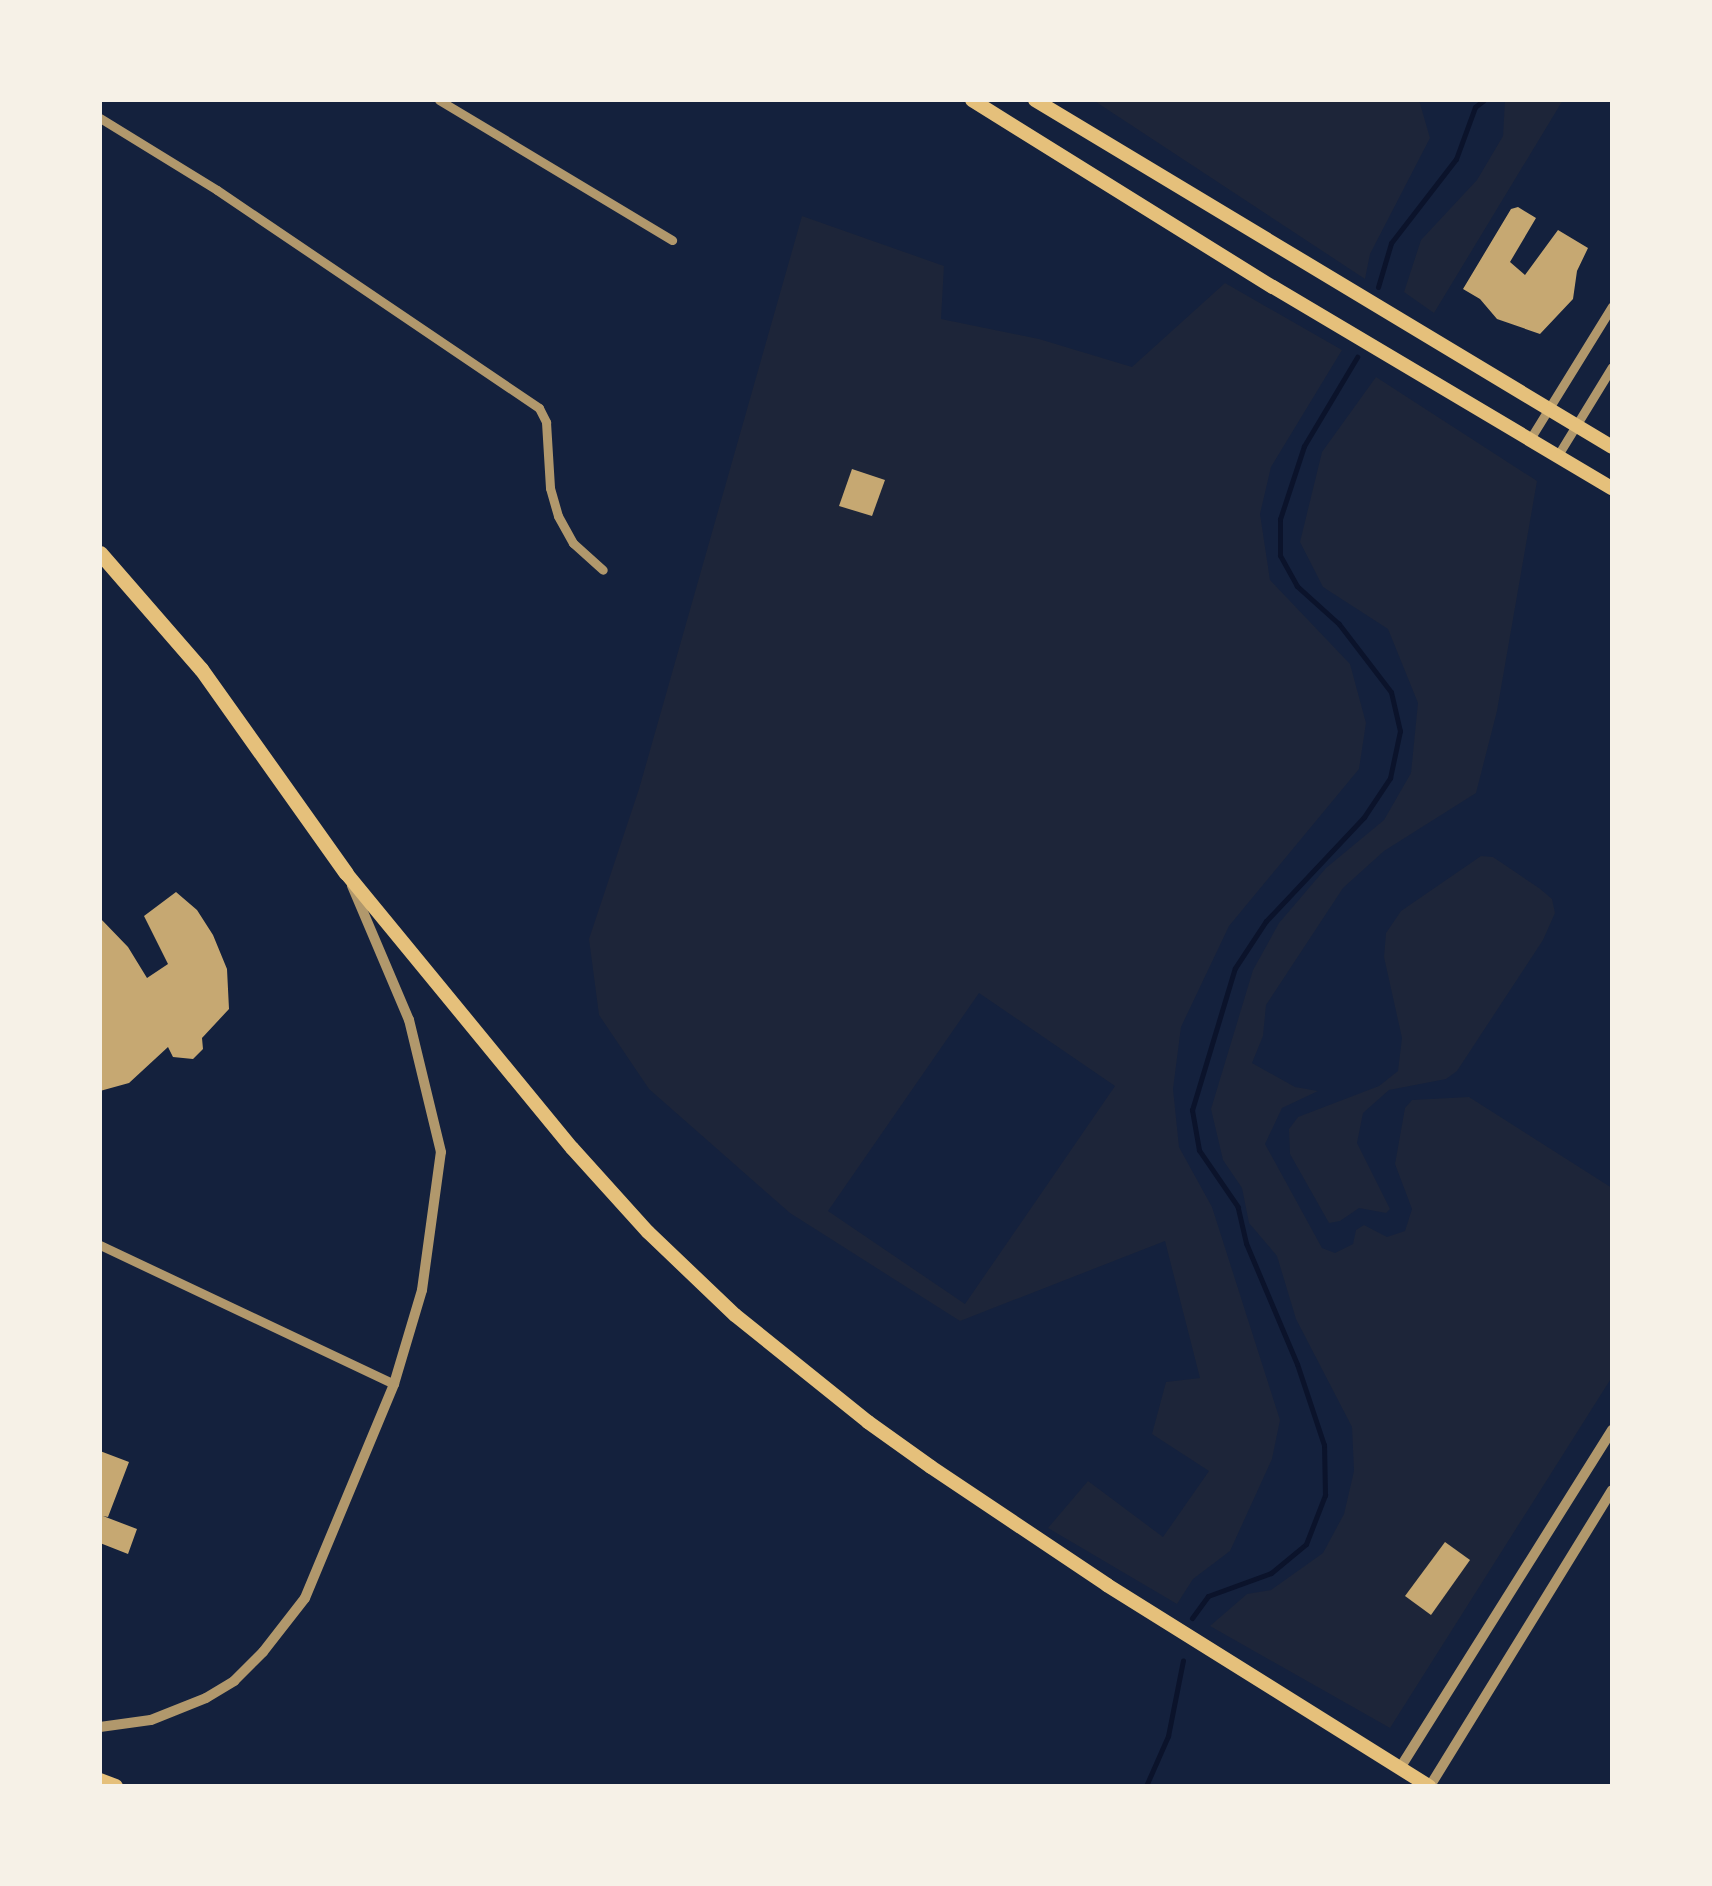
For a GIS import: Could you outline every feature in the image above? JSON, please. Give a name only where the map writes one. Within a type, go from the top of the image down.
[{"type":"highway","points":[[100,553],[200,670],[346,873]]},
{"type":"main road","points":[[972,100],[1273,287],[1612,488]]},
{"type":"main road","points":[[1035,100],[1612,447]]},
{"type":"main road","points":[[346,873],[572,1148],[684,1268],[793,1363],[868,1422],[1107,1586],[1429,1786]]},
{"type":"main road","points":[[100,1780],[116,1786]]},
{"type":"street","points":[[440,100],[672,240]]},
{"type":"street","points":[[100,118],[218,190],[539,408],[546,422],[550,488],[558,516],[572,543],[603,570]]},
{"type":"street","points":[[1530,438],[1612,306]]},
{"type":"street","points":[[1558,455],[1612,367]]},
{"type":"street","points":[[100,1727],[151,1720],[206,1698],[234,1681],[263,1652],[305,1598],[394,1384],[422,1290],[441,1152],[410,1020],[346,873]]},
{"type":"street","points":[[100,1245],[394,1384]]},
{"type":"street","points":[[1400,1768],[1612,1430]]},
{"type":"street","points":[[1429,1786],[1612,1490]]},
{"type":"shaded area","points":[[1093,100],[1419,100],[1430,138],[1370,254],[1365,279]]},
{"type":"shaded area","points":[[1505,100],[1563,100],[1434,313],[1404,292],[1421,240],[1477,180],[1503,136]]},
{"type":"shaded area","points":[[802,216],[944,266],[941,319],[1039,339],[1132,367],[1225,283],[1342,350],[1271,467],[1260,514],[1270,580],[1350,664],[1366,723],[1359,769],[1229,926],[1181,1027],[1173,1089],[1179,1147],[1212,1207],[1280,1420],[1272,1459],[1230,1551],[1193,1579],[1177,1604],[1048,1528],[1088,1481],[1163,1537],[1209,1471],[1152,1434],[1166,1382],[1200,1378],[1165,1241],[960,1321],[790,1213],[649,1089],[599,1015],[589,939],[639,789]],"holes":[[[979,993],[1115,1086],[965,1304],[828,1211]]]},
{"type":"shaded area","points":[[1376,377],[1537,481],[1497,711],[1476,793],[1384,851],[1343,888],[1266,1005],[1263,1036],[1252,1063],[1295,1087],[1318,1091],[1282,1108],[1265,1144],[1322,1248],[1335,1253],[1353,1244],[1356,1230],[1364,1225],[1387,1237],[1405,1231],[1412,1209],[1395,1164],[1405,1108],[1412,1100],[1469,1097],[1612,1188],[1612,1377],[1390,1728],[1210,1626],[1247,1594],[1271,1590],[1323,1553],[1344,1514],[1354,1471],[1352,1427],[1296,1319],[1277,1256],[1249,1223],[1242,1188],[1223,1160],[1211,1109],[1253,970],[1279,923],[1326,868],[1384,820],[1411,773],[1418,703],[1388,629],[1323,587],[1300,542],[1322,452]]},
{"type":"shaded area","points":[[1481,856],[1493,857],[1539,888],[1552,899],[1555,913],[1543,940],[1457,1071],[1446,1079],[1389,1090],[1363,1113],[1357,1143],[1390,1209],[1386,1213],[1359,1208],[1340,1221],[1329,1223],[1290,1154],[1289,1129],[1298,1117],[1379,1086],[1398,1071],[1402,1038],[1384,957],[1386,933],[1401,911]]},
{"type":"building","points":[[1518,207],[1536,218],[1510,262],[1525,275],[1558,230],[1588,248],[1577,271],[1573,299],[1540,334],[1497,319],[1480,299],[1463,289],[1511,209]]},
{"type":"building","points":[[852,469],[885,480],[872,516],[839,506]]},
{"type":"building","points":[[176,892],[197,910],[213,935],[227,969],[229,1009],[202,1038],[203,1049],[193,1059],[173,1057],[168,1047],[129,1083],[100,1091],[100,918],[128,947],[147,978],[168,964],[144,916]]},
{"type":"building","points":[[100,1451],[129,1462],[108,1517],[103,1516],[137,1529],[128,1554],[100,1543]]},
{"type":"building","points":[[1445,1542],[1470,1560],[1431,1615],[1405,1596]]},
{"type":"waterway","points":[[1378,287],[1391,243],[1456,159],[1475,107],[1484,100]]},
{"type":"waterway","points":[[1192,1618],[1208,1596],[1271,1573],[1306,1544],[1325,1495],[1324,1445],[1297,1364],[1246,1243],[1238,1207],[1199,1150],[1192,1110],[1235,968],[1266,921],[1364,817],[1390,778],[1400,731],[1391,692],[1339,624],[1297,586],[1280,555],[1280,519],[1304,446],[1357,357]]},
{"type":"waterway","points":[[1146,1786],[1168,1736],[1183,1660]]}]
